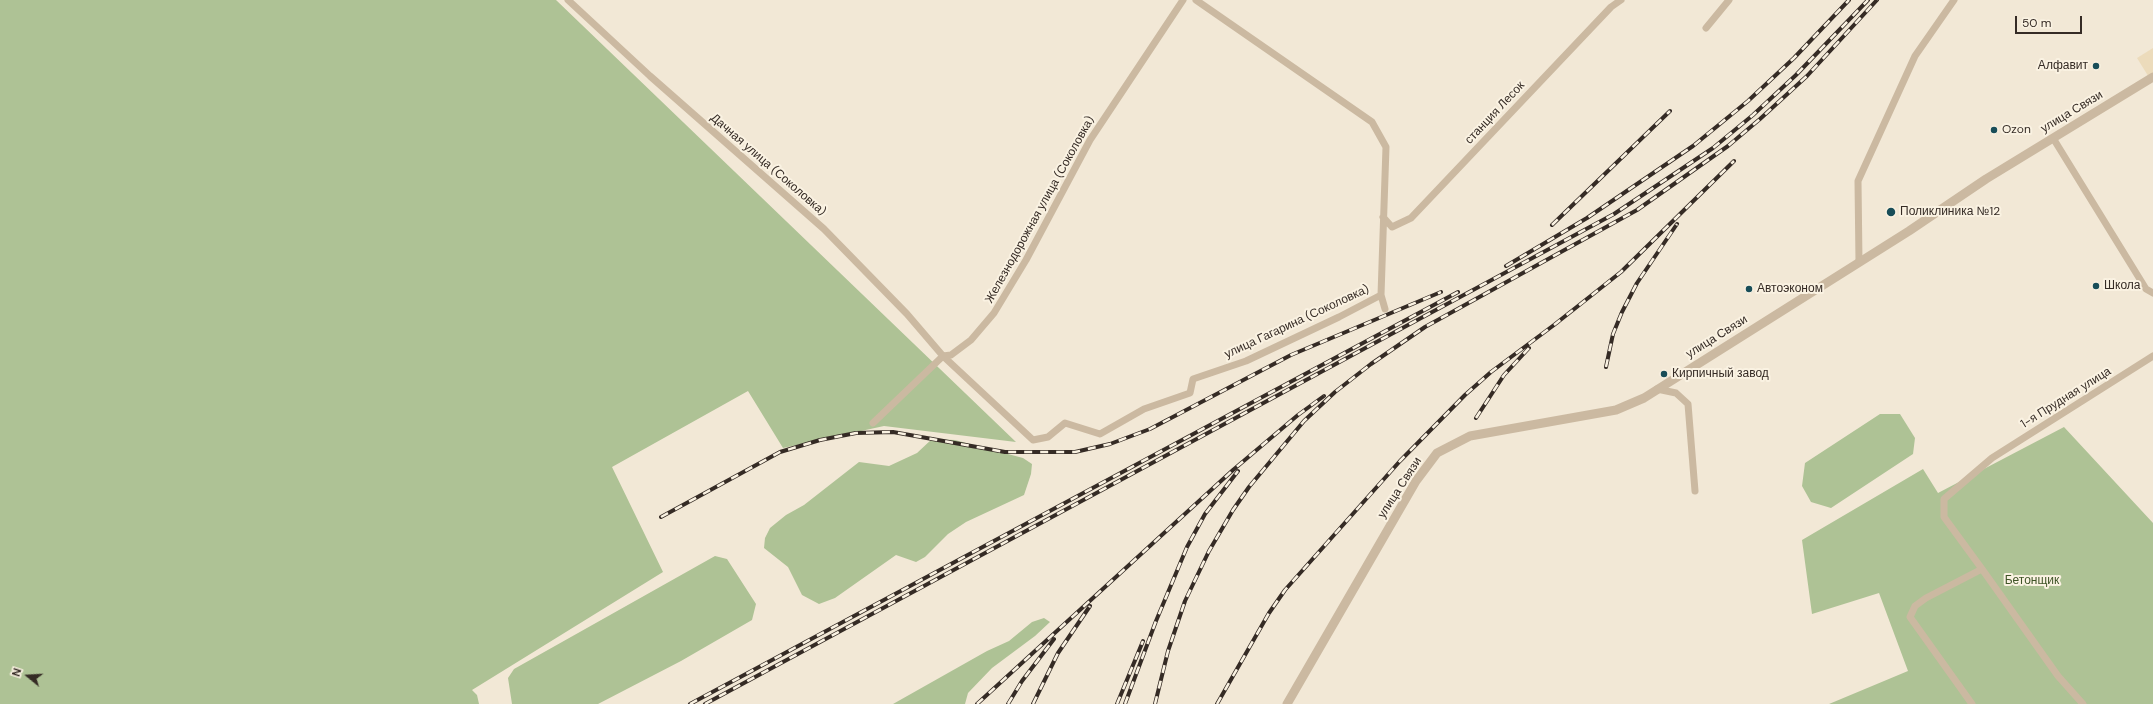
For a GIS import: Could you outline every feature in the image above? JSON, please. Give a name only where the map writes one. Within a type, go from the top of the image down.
[{"type":"street","name":"Дачная улица (Соколовка)","points":[[568,0],[650,76],[824,229],[907,314],[943,356]]},
{"type":"street","name":"Железнодорожная улица (Соколовка)","points":[[873,423],[943,356],[951,355],[971,340],[994,314],[1026,260],[1090,140],[1183,0]]},
{"type":"street","name":"улица Гагарина (Соколовка)","points":[[943,356],[1033,440],[1048,437],[1065,423],[1100,434],[1144,409],[1190,393],[1192,379],[1246,361],[1339,317],[1381,295],[1386,147],[1372,122],[1196,0]]},
{"type":"street","name":"станция Лесок","points":[[1383,217],[1392,227],[1411,218],[1611,7],[1621,0]]},
{"type":"street","points":[[1706,28],[1729,0]]},
{"type":"street","points":[[1859,262],[1858,181],[1915,56],[1954,0]]},
{"type":"street","name":"улица Связи","points":[[1286,704],[1416,481],[1437,453],[1470,436],[1616,410],[1644,398],[1859,262],[1986,179],[2153,77]]},
{"type":"street","points":[[2053,138],[2146,289],[2153,293]]},
{"type":"street","points":[[1381,295],[1385,310]]},
{"type":"street","name":"1-я Прудная улица","points":[[1982,569],[1944,517],[1944,499],[1992,458],[2153,356]]},
{"type":"street","points":[[1657,389],[1676,393],[1688,404],[1694,491]]},
{"type":"street","points":[[1972,704],[1910,617],[1915,606],[1926,598],[1982,569],[2058,676],[2083,704]]},
{"type":"green space","points":[[0,0],[556,0],[1016,442],[884,426],[783,448],[748,391],[612,467],[663,572],[472,690],[477,695],[479,704],[0,704]]},
{"type":"green space","points":[[1880,414],[1900,414],[1915,438],[1913,454],[1831,508],[1811,502],[1802,486],[1805,463]]},
{"type":"green space","name":"Бетонщик","points":[[2064,427],[2153,523],[2153,704],[1829,704],[1908,671],[1879,593],[1812,614],[1802,540],[1923,469],[1938,493]]},
{"type":"green space","points":[[932,439],[955,440],[1023,458],[1032,464],[1031,474],[1024,495],[966,522],[948,534],[925,557],[916,562],[896,555],[835,598],[819,604],[802,595],[788,567],[764,548],[765,538],[770,528],[786,515],[804,505],[859,462],[889,466],[917,453]]},
{"type":"green space","points":[[715,556],[727,559],[756,604],[752,620],[681,661],[598,704],[512,704],[508,678],[514,669]]},
{"type":"green space","points":[[1044,618],[1050,622],[1035,636],[992,668],[968,693],[965,704],[893,704],[987,651],[1009,641],[1032,622]]},
{"type":"shaded area","points":[[2153,48],[2153,77],[2150,79],[2137,58]]},
{"type":"railway","points":[[1506,266],[1587,218],[1693,146],[1748,101],[1794,58],[1849,0]]},
{"type":"railway","points":[[705,704],[1614,214],[1713,148],[1753,115],[1796,75],[1868,0]]},
{"type":"railway","points":[[1155,704],[1168,651],[1185,601],[1209,551],[1233,510],[1249,487],[1304,421],[1335,392],[1371,364],[1425,327],[1637,210],[1728,146],[1807,76],[1877,0]]},
{"type":"railway","points":[[1552,225],[1670,111]]},
{"type":"railway","points":[[1554,325],[1621,272],[1734,161]]},
{"type":"railway","points":[[1606,367],[1613,334],[1622,312],[1637,283],[1677,224]]},
{"type":"railway","points":[[661,517],[780,452],[820,440],[856,433],[893,432],[1005,452],[1075,452],[1110,444],[1150,429],[1291,355],[1441,292]]},
{"type":"railway","points":[[690,704],[1458,292]]},
{"type":"railway","points":[[1217,704],[1269,613],[1285,590],[1400,461],[1465,395],[1491,372],[1558,322]]},
{"type":"railway","points":[[1476,418],[1504,375],[1529,348]]},
{"type":"railway","points":[[977,704],[1233,470],[1298,415],[1324,396]]},
{"type":"railway","points":[[1125,704],[1156,621],[1187,547],[1205,514],[1238,471]]},
{"type":"railway","points":[[1033,704],[1058,653],[1090,606]]},
{"type":"railway","points":[[1008,704],[1022,681],[1054,639]]},
{"type":"railway","points":[[1117,704],[1143,641]]},
{"type":"place","name":"Алфавит","points":[[2096,66]]},
{"type":"place","name":"Ozon","points":[[1994,130]]},
{"type":"place","name":"Поликлиника №12","points":[[1891,212]]},
{"type":"place","name":"Школа","points":[[2096,286]]},
{"type":"place","name":"Автоэконом","points":[[1749,289]]},
{"type":"place","name":"Кирпичный завод","points":[[1664,374]]}]
